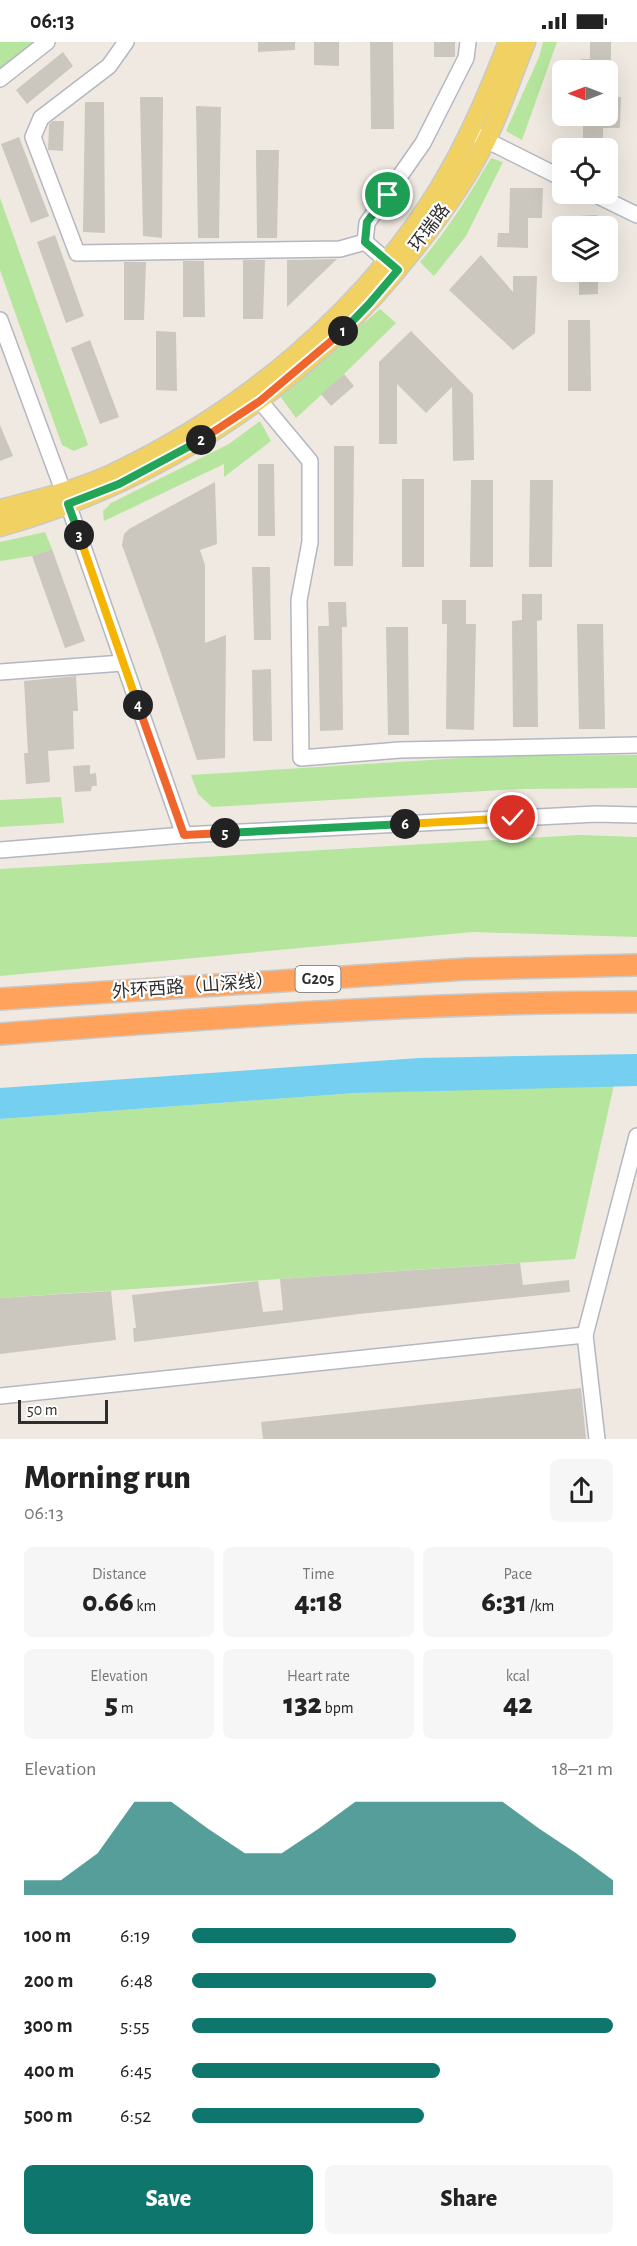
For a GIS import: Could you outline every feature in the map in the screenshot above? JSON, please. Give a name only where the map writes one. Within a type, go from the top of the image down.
[{"type":"highway","name":"外环西路（山深线）","points":[[0,999],[467,969],[637,965]]},
{"type":"highway","name":"外环西路（山深线）","points":[[0,1034],[283,1013],[532,1002],[637,1002]]},
{"type":"main road","name":"环瑞路","points":[[478,136],[508,42]]},
{"type":"main road","name":"环瑞路","points":[[0,526],[66,497],[207,422],[272,375],[318,336],[392,265],[449,204],[478,136],[526,42]]},
{"type":"main road","name":"环瑞路","points":[[0,509],[66,497],[119,484],[215,432],[260,401],[340,333],[369,304],[392,265]]},
{"type":"street","points":[[0,79],[47,42]]},
{"type":"street","points":[[126,42],[109,66],[40,118],[33,137],[78,253],[340,249],[365,242]]},
{"type":"street","points":[[365,242],[367,222],[423,143],[466,58],[468,42]]},
{"type":"street","points":[[478,136],[552,173]]},
{"type":"street","points":[[614,204],[637,215]]},
{"type":"street","points":[[365,242],[392,265]]},
{"type":"street","points":[[0,320],[66,497],[184,835]]},
{"type":"street","points":[[260,401],[310,461],[310,542],[299,600],[301,758],[400,750],[637,745]]},
{"type":"street","points":[[0,672],[123,663]]},
{"type":"street","points":[[0,849],[184,835],[596,814],[637,815]]},
{"type":"street","points":[[597,1439],[585,1335],[637,1136]]},
{"type":"street","points":[[0,1396],[585,1335]]},
{"type":"green space","points":[[0,42],[47,42],[0,79]]},
{"type":"green space","points":[[543,42],[557,42],[522,140],[506,131],[539,57]]},
{"type":"green space","points":[[491,158],[503,162],[466,236],[434,276],[420,262],[449,225]]},
{"type":"green space","points":[[0,198],[88,445],[74,451],[62,445],[0,270]]},
{"type":"green space","points":[[380,309],[396,323],[296,418],[280,396]]},
{"type":"green space","points":[[260,421],[271,441],[224,477],[224,464],[104,521],[103,511],[111,503],[229,444]]},
{"type":"green space","points":[[45,532],[52,549],[32,556],[0,561],[0,542]]},
{"type":"green space","points":[[637,755],[637,788],[520,789],[212,807],[198,794],[191,775],[493,756]]},
{"type":"green space","points":[[61,797],[64,823],[0,827],[0,800]]},
{"type":"green space","points":[[579,835],[637,837],[637,937],[473,932],[0,976],[0,869]]},
{"type":"green space","points":[[614,1085],[575,1259],[0,1298],[0,1119],[356,1093]]},
{"type":"water","points":[[637,1054],[637,1086],[356,1093],[0,1119],[0,1088],[419,1058]]},
{"type":"building","points":[[258,42],[295,42],[295,50],[258,52]]},
{"type":"building","points":[[314,42],[339,42],[339,66],[314,65]]},
{"type":"building","points":[[370,42],[393,42],[394,129],[371,129]]},
{"type":"building","points":[[434,42],[455,42],[455,57],[434,57]]},
{"type":"building","points":[[590,42],[611,42],[611,60],[581,60],[590,59]]},
{"type":"building","points":[[63,52],[73,66],[27,104],[16,90]]},
{"type":"building","points":[[140,97],[163,97],[162,238],[143,236]]},
{"type":"building","points":[[618,97],[621,97],[620,128],[603,128],[603,138],[583,138],[583,126],[618,126]]},
{"type":"building","points":[[85,102],[104,102],[105,233],[83,232]]},
{"type":"building","points":[[196,106],[221,107],[219,238],[198,238]]},
{"type":"building","points":[[53,121],[64,121],[63,151],[48,150],[49,124]]},
{"type":"building","points":[[19,137],[49,216],[31,223],[1,144]]},
{"type":"building","points":[[256,150],[279,150],[277,238],[257,238]]},
{"type":"building","points":[[510,188],[543,188],[542,218],[528,218],[528,248],[497,247],[498,233],[509,233]]},
{"type":"building","points":[[55,235],[84,316],[66,323],[37,242]]},
{"type":"building","points":[[481,255],[513,292],[513,276],[537,276],[535,333],[513,350],[449,290]]},
{"type":"building","points":[[337,259],[287,307],[287,260]]},
{"type":"building","points":[[243,260],[265,260],[263,319],[243,319]]},
{"type":"building","points":[[183,261],[204,261],[205,317],[183,317]]},
{"type":"building","points":[[124,262],[146,262],[144,320],[124,320]]},
{"type":"building","points":[[579,282],[598,282],[598,294],[579,295]]},
{"type":"building","points":[[568,320],[590,320],[591,391],[568,391]]},
{"type":"building","points":[[156,331],[176,332],[177,391],[156,390]]},
{"type":"building","points":[[411,331],[473,394],[474,460],[453,461],[452,387],[426,413],[397,384],[397,444],[379,444],[379,362]]},
{"type":"building","points":[[90,340],[119,417],[100,424],[71,348]]},
{"type":"building","points":[[344,374],[354,386],[331,406],[321,394]]},
{"type":"building","points":[[0,425],[13,456],[0,461]]},
{"type":"building","points":[[334,446],[354,446],[353,566],[334,566]]},
{"type":"building","points":[[258,464],[274,464],[275,536],[258,536]]},
{"type":"building","points":[[402,479],[424,479],[424,567],[402,567]]},
{"type":"building","points":[[471,480],[493,480],[493,567],[470,567]]},
{"type":"building","points":[[530,480],[553,480],[552,567],[529,567]]},
{"type":"building","points":[[215,482],[217,544],[200,550],[205,565],[205,643],[226,635],[225,758],[197,760],[122,545],[124,534],[129,529]]},
{"type":"building","points":[[52,549],[85,641],[65,648],[32,556]]},
{"type":"building","points":[[252,567],[270,567],[271,640],[254,640]]},
{"type":"building","points":[[522,594],[542,594],[542,620],[537,621],[538,727],[513,727],[512,621],[522,620]]},
{"type":"building","points":[[442,600],[466,600],[466,624],[476,624],[474,730],[446,729],[447,624],[442,624]]},
{"type":"building","points":[[328,602],[346,602],[347,627],[342,627],[343,730],[320,731],[318,626],[329,626]]},
{"type":"building","points":[[577,624],[603,624],[605,729],[579,729]]},
{"type":"building","points":[[386,627],[408,627],[409,735],[388,735]]},
{"type":"building","points":[[271,669],[272,741],[253,741],[252,670]]},
{"type":"building","points":[[76,676],[78,711],[73,711],[74,749],[48,751],[50,782],[26,784],[24,753],[28,753],[24,681]]},
{"type":"building","points":[[90,765],[90,774],[96,773],[97,786],[92,786],[91,791],[75,792],[73,766]]},
{"type":"building","points":[[520,1263],[523,1285],[569,1280],[570,1292],[359,1314],[134,1342],[133,1328],[136,1328],[132,1295],[258,1281],[263,1312],[283,1310],[280,1279]]},
{"type":"building","points":[[111,1291],[116,1340],[0,1354],[0,1298]]},
{"type":"building","points":[[581,1388],[586,1439],[263,1439],[261,1422]]},
{"type":"route","points":[[388,195],[367,222],[365,242],[398,270],[340,333],[260,401],[215,432],[119,484],[68,504],[184,835],[513,818]]}]
